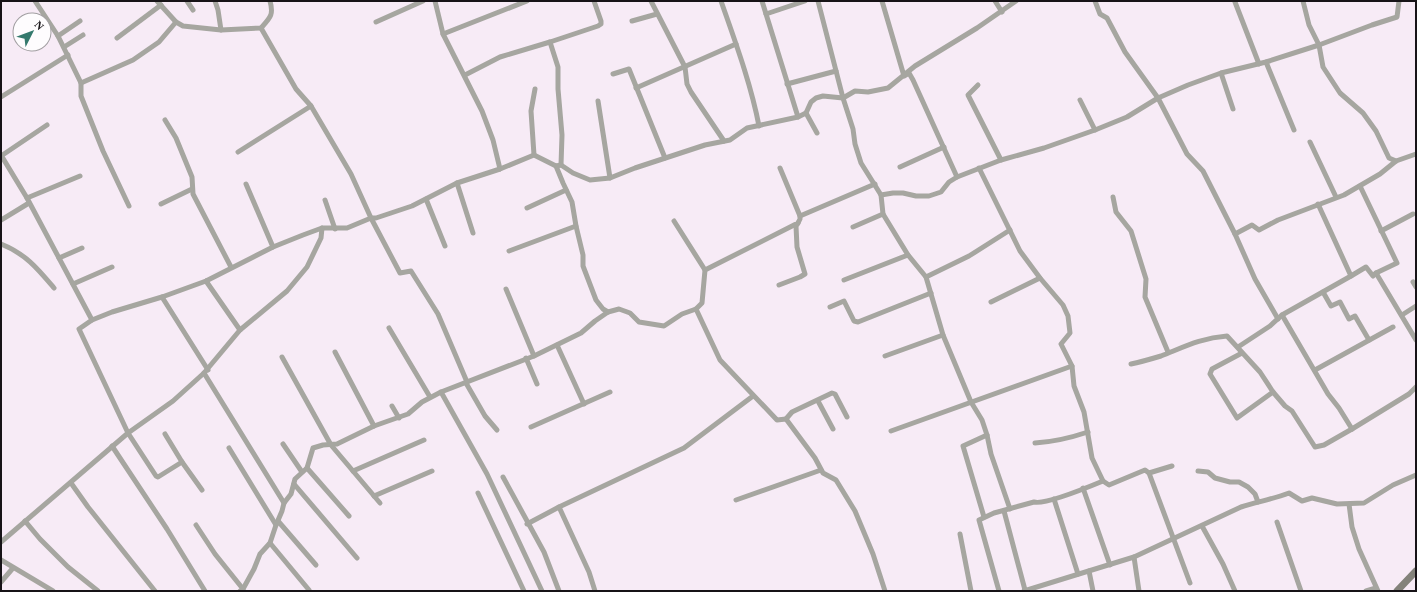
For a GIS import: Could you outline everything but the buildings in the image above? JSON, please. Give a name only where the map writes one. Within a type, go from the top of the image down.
[{"type":"street","points":[[35,1],[58,36],[81,83],[81,96],[103,150],[129,206]]},
{"type":"street","points":[[187,1],[192,10]]},
{"type":"street","points":[[215,1],[221,30]]},
{"type":"street","points":[[117,38],[159,3],[176,22],[183,26],[221,30],[261,28],[269,19],[272,12],[270,1]]},
{"type":"street","points":[[376,22],[423,1]]},
{"type":"street","points":[[436,1],[443,34],[482,111],[493,140],[500,169]]},
{"type":"street","points":[[443,34],[527,1]]},
{"type":"street","points":[[464,75],[500,57],[550,42],[601,24],[594,1]]},
{"type":"street","points":[[650,1],[685,66],[687,84],[691,92],[724,141]]},
{"type":"street","points":[[721,1],[736,44],[759,126]]},
{"type":"street","points":[[762,1],[798,117]]},
{"type":"street","points":[[766,14],[805,1]]},
{"type":"street","points":[[818,1],[861,163],[881,195],[883,214],[908,255],[926,277],[944,335],[971,402],[982,420],[987,435],[990,454],[1010,509]]},
{"type":"street","points":[[882,1],[904,76]]},
{"type":"street","points":[[995,1],[1002,12]]},
{"type":"street","points":[[182,462],[158,477],[128,432],[78,329],[92,320],[112,312],[162,297],[206,281],[273,247],[322,228],[347,228],[371,218],[376,218],[412,206],[457,184],[534,155],[590,180],[610,178],[705,145],[730,140],[747,128],[798,117],[806,113],[811,102],[816,98],[823,96],[843,98],[855,91],[868,92],[888,88],[916,66],[1002,12],[1016,1]]},
{"type":"street","points":[[1095,1],[1100,14],[1107,18],[1125,52],[1158,98],[1187,154],[1203,171],[1235,234],[1255,279],[1278,319]]},
{"type":"street","points":[[1303,1],[1309,25],[1319,45],[1323,68],[1340,92],[1362,113],[1376,131],[1389,158],[1396,161]]},
{"type":"street","points":[[881,195],[903,193],[916,196],[929,196],[941,192],[949,182],[957,177],[1001,160],[1044,148],[1095,130],[1127,117],[1158,98],[1221,73],[1266,62],[1319,45],[1372,25],[1397,18],[1399,1]]},
{"type":"street","points":[[1235,2],[1259,64]]},
{"type":"street","points":[[632,21],[656,14]]},
{"type":"street","points":[[58,36],[80,21]]},
{"type":"street","points":[[81,83],[133,60],[159,42],[176,22]]},
{"type":"street","points":[[261,28],[296,88],[311,106],[351,174],[371,218],[400,273],[411,271],[435,309],[466,383],[485,416],[497,430]]},
{"type":"street","points":[[64,48],[83,35]]},
{"type":"street","points":[[550,42],[558,67],[558,89],[562,135],[558,165],[566,190],[572,202],[576,226],[584,255],[582,266],[596,300],[603,309],[608,312]]},
{"type":"street","points":[[636,88],[736,44]]},
{"type":"street","points":[[1,97],[68,55]]},
{"type":"street","points":[[1266,62],[1294,130]]},
{"type":"street","points":[[613,74],[629,69],[665,158]]},
{"type":"street","points":[[788,84],[836,71]]},
{"type":"street","points":[[904,76],[909,73],[913,80],[957,177]]},
{"type":"street","points":[[1221,73],[1233,109]]},
{"type":"street","points":[[978,85],[968,94],[1001,160]]},
{"type":"street","points":[[534,155],[531,111],[535,89]]},
{"type":"street","points":[[1080,100],[1095,130]]},
{"type":"street","points":[[598,101],[610,178]]},
{"type":"street","points":[[238,152],[311,106]]},
{"type":"street","points":[[806,113],[817,133]]},
{"type":"street","points":[[165,120],[176,138],[192,177],[192,189],[231,267]]},
{"type":"street","points":[[47,125],[1,156],[28,200],[92,320]]},
{"type":"street","points":[[1310,142],[1336,197]]},
{"type":"street","points":[[900,167],[944,147]]},
{"type":"street","points":[[1235,234],[1252,225],[1259,230],[1278,220],[1336,197],[1360,186],[1380,174],[1396,161],[1416,154]]},
{"type":"street","points":[[779,285],[805,274],[796,247],[796,226],[800,216],[780,168]]},
{"type":"street","points":[[979,168],[1020,251],[1063,305],[1068,316],[1070,333],[1061,344],[1072,366],[1074,386],[1084,412],[1092,458],[1103,481],[1109,485],[1138,472],[1145,470],[1149,473],[1190,583]]},
{"type":"street","points":[[1,220],[28,200],[80,176]]},
{"type":"street","points":[[246,184],[273,247]]},
{"type":"street","points":[[457,184],[472,233]]},
{"type":"street","points":[[800,216],[875,184]]},
{"type":"street","points":[[1238,347],[1256,336],[1282,315],[1352,276],[1366,266],[1373,276],[1376,273],[1397,263],[1360,186]]},
{"type":"street","points":[[161,204],[192,189]]},
{"type":"street","points":[[528,208],[566,190]]},
{"type":"street","points":[[1113,197],[1116,212],[1131,231],[1146,279],[1145,297],[1168,352]]},
{"type":"street","points":[[426,199],[446,246]]},
{"type":"street","points":[[325,200],[335,229]]},
{"type":"street","points":[[1318,204],[1352,276]]},
{"type":"street","points":[[853,227],[883,214]]},
{"type":"street","points":[[1381,231],[1413,214]]},
{"type":"street","points":[[196,525],[215,554],[242,590],[254,569],[260,554],[270,543],[284,503],[291,494],[295,479],[307,468],[312,448],[322,445],[331,445],[343,441],[374,426],[408,414],[441,392],[534,356],[581,333],[608,312],[619,309],[630,313],[639,322],[664,326],[682,314],[696,309],[702,303],[705,270],[674,221]]},
{"type":"street","points":[[705,270],[798,223]]},
{"type":"street","points":[[509,251],[576,226]]},
{"type":"street","points":[[1,542],[128,432],[173,401],[206,372],[240,330],[287,291],[307,267],[321,238],[322,228]]},
{"type":"street","points":[[926,277],[969,256],[1010,230]]},
{"type":"street","points":[[1,244],[21,255],[34,265],[54,288]]},
{"type":"street","points":[[59,258],[82,248]]},
{"type":"street","points":[[844,280],[908,255]]},
{"type":"street","points":[[73,284],[112,267]]},
{"type":"street","points":[[1376,273],[1416,340]]},
{"type":"street","points":[[991,302],[1040,278]]},
{"type":"street","points":[[206,281],[240,330]]},
{"type":"street","points":[[506,289],[534,356]]},
{"type":"street","points":[[1323,292],[1331,306],[1340,302],[1349,319],[1355,316],[1369,340]]},
{"type":"street","points":[[830,307],[844,301],[854,321],[858,322],[931,293]]},
{"type":"street","points":[[162,297],[284,503]]},
{"type":"street","points":[[1402,315],[1416,306]]},
{"type":"street","points":[[696,309],[720,360],[777,420],[786,419],[792,412],[834,393],[847,417]]},
{"type":"street","points":[[1282,315],[1328,394],[1352,429]]},
{"type":"street","points":[[1315,370],[1393,327]]},
{"type":"street","points":[[390,328],[430,398]]},
{"type":"street","points":[[885,356],[944,335]]},
{"type":"street","points":[[1131,364],[1162,355],[1203,340],[1227,336],[1260,372],[1273,392],[1285,406],[1292,411],[1315,447],[1324,445],[1352,429],[1409,394],[1416,387]]},
{"type":"street","points":[[557,345],[584,404]]},
{"type":"street","points":[[335,352],[374,426]]},
{"type":"street","points":[[1242,353],[1212,369],[1210,374],[1237,418],[1273,392]]},
{"type":"street","points":[[282,357],[331,445],[380,503]]},
{"type":"street","points":[[526,358],[537,384]]},
{"type":"street","points":[[891,431],[1072,366]]},
{"type":"street","points":[[441,392],[487,474],[542,591]]},
{"type":"street","points":[[531,427],[610,392]]},
{"type":"street","points":[[527,524],[559,507],[684,448],[753,396]]},
{"type":"street","points":[[818,401],[833,429]]},
{"type":"street","points":[[392,406],[399,418]]},
{"type":"street","points":[[786,419],[815,458],[823,473],[836,480],[855,511],[873,554],[885,591]]},
{"type":"street","points":[[1035,443],[1070,438],[1088,432]]},
{"type":"street","points":[[164,434],[202,490]]},
{"type":"street","points":[[984,517],[962,446],[987,435]]},
{"type":"street","points":[[353,471],[424,440]]},
{"type":"street","points":[[283,444],[302,472]]},
{"type":"street","points":[[112,446],[206,591]]},
{"type":"street","points":[[230,448],[277,523],[316,565]]},
{"type":"street","points":[[1149,473],[1172,466]]},
{"type":"street","points":[[307,468],[349,516]]},
{"type":"street","points":[[736,500],[821,470]]},
{"type":"street","points":[[374,496],[432,471]]},
{"type":"street","points":[[1198,471],[1208,472],[1214,478],[1230,482],[1239,482],[1248,487],[1255,494],[1258,502]]},
{"type":"street","points":[[1004,511],[1025,591],[1134,557],[1241,507],[1274,499],[1289,493],[1302,501],[1312,498],[1337,504],[1364,503],[1393,485],[1416,475]]},
{"type":"street","points":[[503,477],[527,524],[544,552],[559,591]]},
{"type":"street","points":[[999,591],[979,520],[984,517],[1034,502],[1038,503],[1054,499],[1103,481]]},
{"type":"street","points":[[71,482],[88,507],[155,591]]},
{"type":"street","points":[[294,484],[357,558]]},
{"type":"street","points":[[1083,488],[1110,565]]},
{"type":"street","points":[[478,493],[524,591]]},
{"type":"street","points":[[1054,499],[1078,574]]},
{"type":"street","points":[[1349,504],[1352,527],[1359,549],[1377,590],[1366,591]]},
{"type":"street","points":[[559,507],[589,572],[596,591]]},
{"type":"street","points":[[25,521],[40,539],[68,567],[98,591]]},
{"type":"street","points":[[1277,522],[1301,591]]},
{"type":"street","points":[[1202,526],[1223,564],[1235,591]]},
{"type":"street","points":[[960,534],[971,591]]},
{"type":"street","points":[[270,543],[309,590]]},
{"type":"street","points":[[1134,557],[1139,591]]},
{"type":"street","points":[[1,560],[53,591]]},
{"type":"street","points":[[1,582],[13,568]]},
{"type":"street","points":[[1089,571],[1093,591]]},
{"type":"street","points":[[1397,591],[1416,571]]}]
